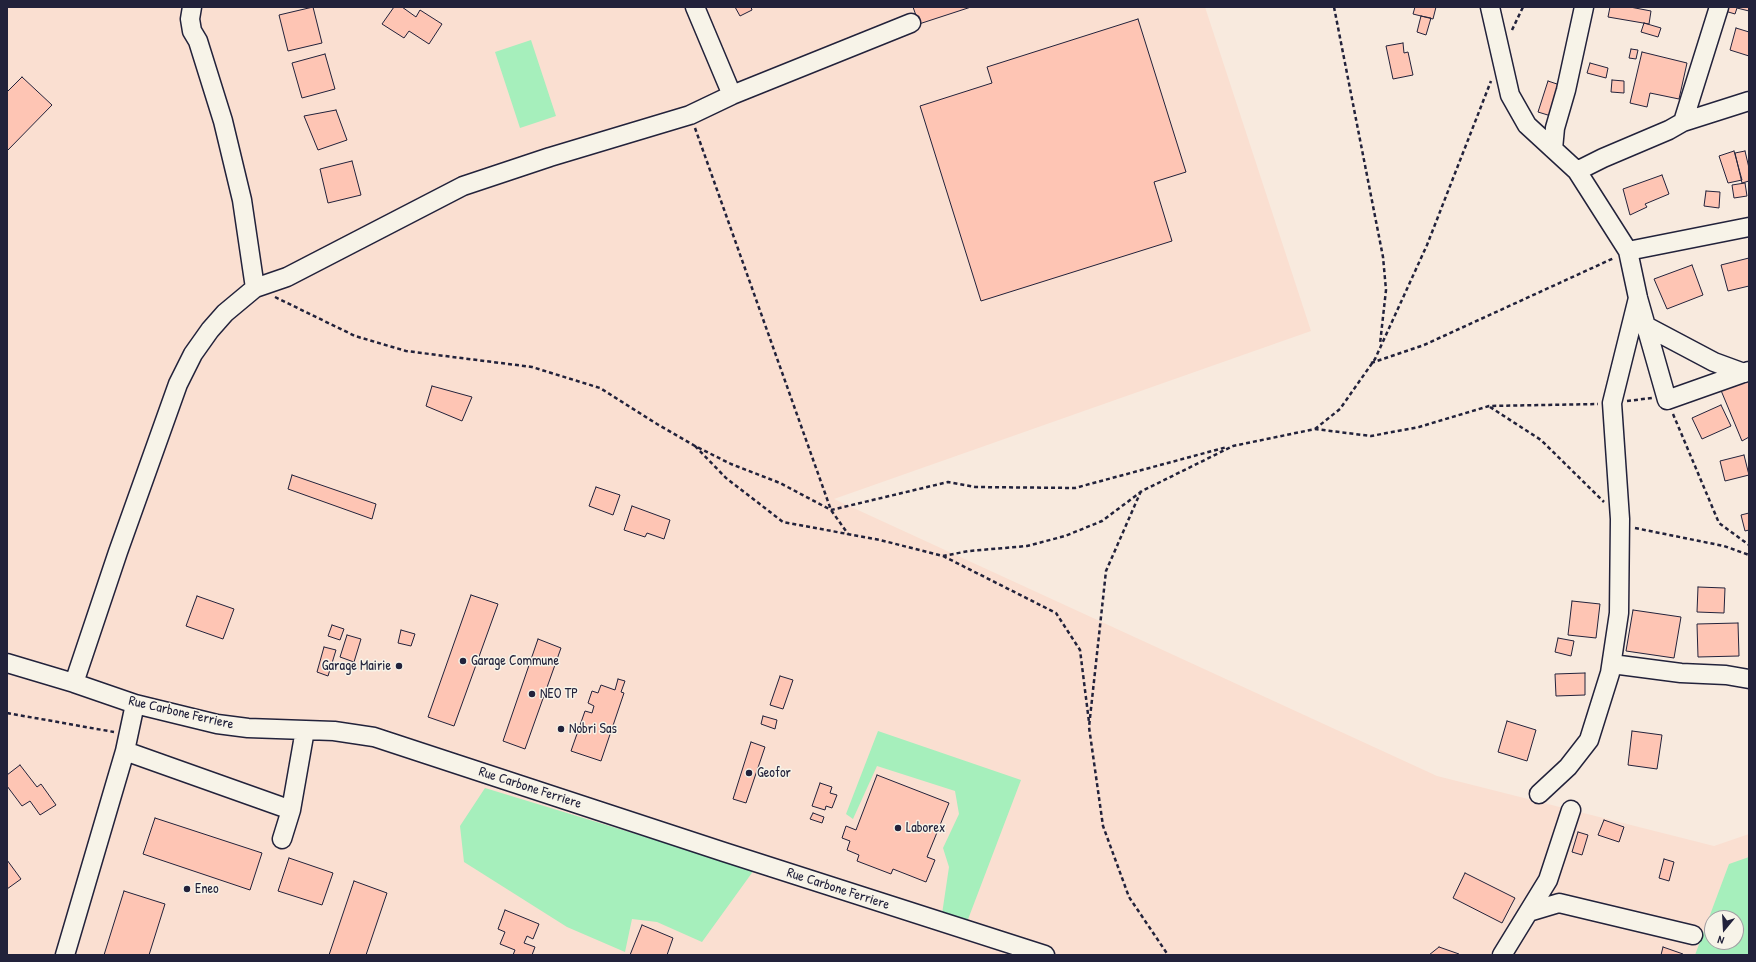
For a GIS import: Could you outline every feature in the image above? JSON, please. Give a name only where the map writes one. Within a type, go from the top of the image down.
[{"type":"street","points":[[192,7],[190,19],[192,31],[198,41],[223,121],[242,200],[255,288]]},
{"type":"street","points":[[695,7],[732,95]]},
{"type":"street","points":[[1490,7],[1510,94],[1527,126],[1577,171],[1628,251],[1638,298],[1667,400],[1746,372]]},
{"type":"street","points":[[1553,149],[1555,128],[1566,90],[1584,7]]},
{"type":"street","points":[[1683,122],[1719,7]]},
{"type":"street","points":[[74,683],[118,552],[178,384],[193,354],[210,330],[225,313],[255,288],[287,277],[463,186],[550,157],[690,115],[732,95],[911,23]]},
{"type":"street","points":[[1577,171],[1603,158],[1669,130],[1683,122],[1749,101]]},
{"type":"street","points":[[1628,251],[1749,227]]},
{"type":"street","points":[[1539,794],[1568,767],[1589,740],[1612,664],[1619,613],[1620,519],[1612,403],[1638,298]]},
{"type":"street","points":[[1646,326],[1714,362],[1746,372]]},
{"type":"street","name":"Rue Carbone Ferriere","points":[[7,663],[74,683],[135,704],[217,724],[248,728],[358,734],[415,749],[724,852],[1045,955]]},
{"type":"street","points":[[1612,664],[1681,673],[1726,674],[1749,679]]},
{"type":"street","points":[[65,955],[127,743],[135,704]]},
{"type":"street","points":[[282,839],[291,810],[305,730]]},
{"type":"street","points":[[127,743],[291,810]]},
{"type":"street","points":[[1502,955],[1548,880],[1570,810]]},
{"type":"street","points":[[1529,912],[1559,903],[1693,935]]},
{"type":"path","points":[[1334,7],[1383,257],[1386,290],[1379,346]]},
{"type":"path","points":[[1501,53],[1523,7]]},
{"type":"path","points":[[1315,429],[1340,409],[1370,363],[1375,359],[1379,346],[1428,245],[1493,75]]},
{"type":"path","points":[[690,115],[831,510],[848,534]]},
{"type":"path","points":[[1370,363],[1424,345],[1628,251]]},
{"type":"path","points":[[255,288],[355,336],[406,350],[532,367],[600,388],[695,446],[731,464],[780,483],[831,510],[948,482],[975,487],[1075,488],[1233,446],[1315,429],[1371,436],[1419,427],[1489,406],[1612,403],[1647,398],[1667,400],[1719,523],[1749,545]]},
{"type":"path","points":[[695,446],[726,478],[783,522],[880,540],[942,556],[1056,613],[1080,650],[1103,826],[1129,897],[1168,955]]},
{"type":"path","points":[[942,556],[969,551],[1027,546],[1065,536],[1102,521],[1142,490],[1233,446]]},
{"type":"path","points":[[1089,726],[1106,571],[1142,490]]},
{"type":"path","points":[[7,712],[127,743]]},
{"type":"shaded area","points":[[7,7],[1205,7],[1311,331],[834,499],[1437,776],[1714,846],[1749,834],[1749,955],[7,955]]},
{"type":"green space","points":[[531,40],[556,116],[520,128],[495,52]]},
{"type":"green space","points":[[878,731],[1021,780],[967,922],[942,914],[949,867],[943,848],[959,814],[955,791],[877,766],[853,819],[846,814]]},
{"type":"green space","points":[[485,788],[754,870],[702,942],[657,922],[632,919],[625,952],[567,927],[464,862],[460,826]]},
{"type":"green space","points":[[1749,857],[1749,955],[1695,955],[1704,931],[1704,950],[1744,950],[1744,910],[1712,910],[1729,864]]},
{"type":"building","points":[[313,7],[322,43],[288,51],[279,15]]},
{"type":"building","points":[[394,7],[402,7],[416,17],[420,10],[442,24],[429,44],[409,31],[404,38],[382,24]]},
{"type":"building","points":[[735,7],[751,7],[752,10],[740,16]]},
{"type":"building","points":[[913,7],[971,7],[919,24]]},
{"type":"building","points":[[1415,7],[1436,7],[1433,19],[1413,14]]},
{"type":"building","points":[[1610,7],[1630,7],[1651,11],[1649,24],[1608,17]]},
{"type":"building","points":[[1727,7],[1749,7],[1749,11],[1737,8],[1735,14],[1725,11]]},
{"type":"building","points":[[1421,16],[1431,18],[1426,35],[1417,32]]},
{"type":"building","points":[[1138,19],[1186,172],[1154,182],[1172,241],[981,301],[920,106],[992,83],[987,67]]},
{"type":"building","points":[[1644,23],[1661,28],[1658,37],[1641,32]]},
{"type":"building","points":[[1736,28],[1749,32],[1749,56],[1730,50]]},
{"type":"building","points":[[1403,43],[1404,53],[1408,52],[1413,75],[1393,79],[1386,46]]},
{"type":"building","points":[[1631,49],[1638,50],[1636,59],[1629,58]]},
{"type":"building","points":[[1642,52],[1687,63],[1679,99],[1650,93],[1647,107],[1630,103]]},
{"type":"building","points":[[325,54],[335,89],[302,98],[292,63]]},
{"type":"building","points":[[1590,63],[1608,68],[1606,78],[1587,73]]},
{"type":"building","points":[[22,77],[52,105],[7,151],[7,92]]},
{"type":"building","points":[[1612,80],[1624,81],[1624,93],[1611,92]]},
{"type":"building","points":[[1548,81],[1560,85],[1551,116],[1538,112]]},
{"type":"building","points":[[336,110],[347,140],[318,150],[304,116]]},
{"type":"building","points":[[1734,151],[1742,180],[1728,183],[1719,156]]},
{"type":"building","points":[[1745,151],[1749,168],[1749,181],[1742,183],[1735,153]]},
{"type":"building","points":[[352,161],[361,195],[328,203],[320,169]]},
{"type":"building","points":[[1662,175],[1669,194],[1645,204],[1647,207],[1630,215],[1623,189]]},
{"type":"building","points":[[1745,183],[1747,196],[1734,198],[1732,185]]},
{"type":"building","points":[[1706,191],[1720,192],[1719,208],[1704,206]]},
{"type":"building","points":[[1749,258],[1749,286],[1728,291],[1721,265]]},
{"type":"building","points":[[1692,265],[1703,295],[1667,309],[1654,279]]},
{"type":"building","points":[[1749,381],[1749,437],[1742,441],[1720,388]]},
{"type":"building","points":[[432,386],[472,397],[462,421],[426,406]]},
{"type":"building","points":[[1721,405],[1731,426],[1702,439],[1692,418]]},
{"type":"building","points":[[1744,455],[1749,475],[1725,481],[1720,461]]},
{"type":"building","points":[[292,475],[376,504],[372,519],[288,489]]},
{"type":"building","points":[[596,487],[620,495],[613,515],[589,506]]},
{"type":"building","points":[[632,506],[670,520],[664,539],[647,533],[645,537],[624,530]]},
{"type":"building","points":[[1749,513],[1749,530],[1745,531],[1741,515]]},
{"type":"building","points":[[1698,587],[1725,588],[1724,613],[1697,612]]},
{"type":"building","name":"Garage Commune","points":[[471,595],[498,604],[454,726],[428,717]]},
{"type":"building","points":[[197,596],[234,609],[223,639],[186,626]]},
{"type":"building","points":[[1572,601],[1600,604],[1596,638],[1568,635]]},
{"type":"building","points":[[1633,610],[1681,617],[1674,658],[1626,651]]},
{"type":"building","points":[[1738,623],[1739,656],[1698,657],[1697,624]]},
{"type":"building","points":[[332,625],[344,629],[340,640],[328,636]]},
{"type":"building","points":[[401,630],[415,634],[411,646],[398,643]]},
{"type":"building","points":[[347,635],[361,639],[354,662],[340,657]]},
{"type":"building","points":[[1558,638],[1574,641],[1571,656],[1555,652]]},
{"type":"building","name":"NEO TP","points":[[538,639],[561,648],[525,749],[503,741]]},
{"type":"building","points":[[324,647],[336,650],[328,676],[317,672]]},
{"type":"building","points":[[1585,673],[1585,695],[1556,696],[1555,674]]},
{"type":"building","points":[[780,676],[793,680],[783,709],[770,705]]},
{"type":"building","points":[[618,679],[625,681],[621,692],[624,693],[601,761],[571,751],[585,711],[592,713],[594,706],[588,703],[592,691],[598,693],[601,685],[615,690]]},
{"type":"building","points":[[763,716],[777,720],[775,729],[761,724]]},
{"type":"building","points":[[1507,721],[1536,730],[1527,761],[1498,752]]},
{"type":"building","points":[[1632,731],[1662,735],[1657,769],[1628,765]]},
{"type":"building","name":"Geofor","points":[[751,742],[765,747],[746,803],[733,799]]},
{"type":"building","points":[[20,765],[37,787],[41,784],[56,805],[40,815],[30,801],[22,806],[7,786],[7,775]]},
{"type":"building","name":"Laborex","points":[[877,775],[949,803],[927,857],[935,860],[926,882],[893,869],[891,874],[857,861],[859,855],[847,850],[850,841],[842,838],[846,826],[856,830]]},
{"type":"building","points":[[820,783],[832,787],[830,793],[837,795],[832,808],[826,806],[825,810],[812,806]]},
{"type":"building","points":[[813,813],[824,817],[822,823],[810,819]]},
{"type":"building","points":[[155,818],[262,853],[250,890],[143,854]]},
{"type":"building","points":[[1604,820],[1624,827],[1619,842],[1598,835]]},
{"type":"building","points":[[1578,832],[1588,835],[1582,855],[1572,852]]},
{"type":"building","points":[[289,858],[333,873],[322,905],[278,891]]},
{"type":"building","points":[[1664,859],[1674,862],[1669,881],[1659,878]]},
{"type":"building","points":[[7,860],[21,879],[7,889]]},
{"type":"building","points":[[1465,873],[1515,898],[1502,923],[1453,898]]},
{"type":"building","points":[[354,881],[387,893],[366,955],[329,955]]},
{"type":"building","points":[[124,891],[165,904],[149,955],[104,955]]},
{"type":"building","points":[[505,910],[539,924],[533,939],[527,936],[524,943],[535,947],[532,955],[513,955],[515,950],[500,944],[505,932],[498,929]]},
{"type":"building","points":[[642,925],[673,938],[667,955],[630,955]]},
{"type":"building","points":[[1439,947],[1459,954],[1460,955],[1429,955]]},
{"type":"building","points":[[1663,947],[1683,954],[1683,955],[1661,955]]},
{"type":"place","name":"Garage Commune","points":[[463,661]]},
{"type":"place","name":"Garage Mairie","points":[[399,666]]},
{"type":"place","name":"NEO TP","points":[[532,694]]},
{"type":"place","name":"Nobri Sas","points":[[561,729]]},
{"type":"place","name":"Geofor","points":[[749,773]]},
{"type":"place","name":"Laborex","points":[[898,828]]},
{"type":"place","name":"Eneo","points":[[187,889]]}]
